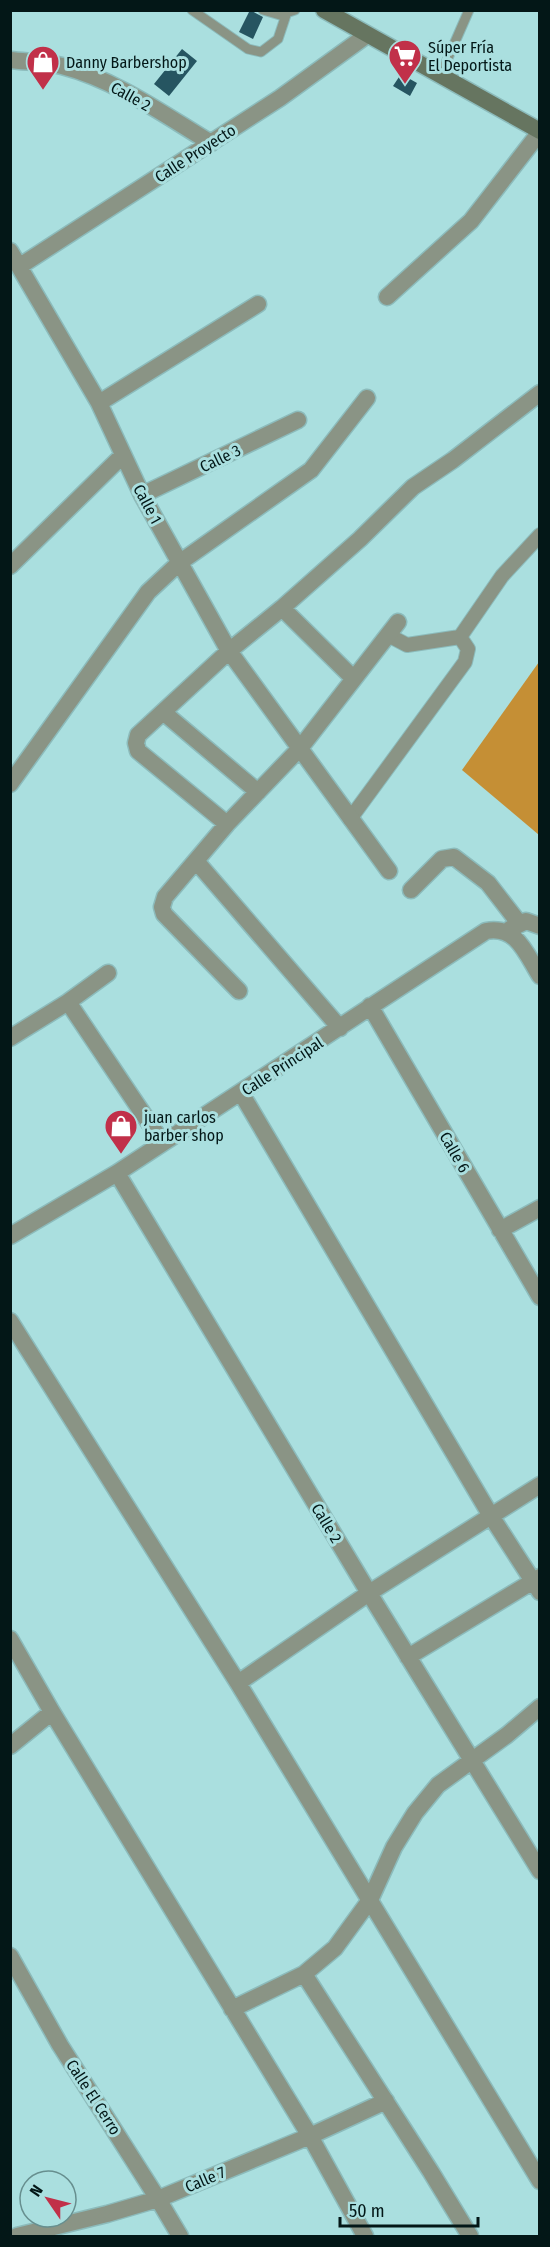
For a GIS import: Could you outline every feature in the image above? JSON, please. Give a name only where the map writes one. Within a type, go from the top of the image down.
[{"type":"main road","points":[[324,10],[540,131]]},
{"type":"street","name":"Calle Proyecto","points":[[20,266],[280,98],[367,35]]},
{"type":"street","name":"Calle 2","points":[[10,60],[60,65],[98,78],[133,96],[211,143]]},
{"type":"street","points":[[387,297],[471,221],[540,131]]},
{"type":"street","name":"Calle 1","points":[[10,251],[99,403],[142,495],[229,651],[301,747],[389,872]]},
{"type":"street","points":[[99,403],[258,304]]},
{"type":"street","points":[[227,824],[138,751],[136,743],[138,735],[229,651],[282,608],[360,538],[413,487],[453,460],[540,393]]},
{"type":"street","points":[[10,784],[148,592],[179,562],[310,470],[367,398]]},
{"type":"street","name":"Calle 3","points":[[142,495],[298,420]]},
{"type":"street","points":[[10,566],[123,455]]},
{"type":"street","points":[[239,991],[164,914],[162,907],[165,897],[227,824],[301,747],[393,629],[407,645],[460,637],[502,576],[540,535]]},
{"type":"street","points":[[282,608],[353,678]]},
{"type":"street","points":[[350,819],[465,662],[468,649],[460,637]]},
{"type":"street","points":[[163,712],[258,792]]},
{"type":"street","points":[[411,890],[442,859],[454,857],[488,883],[540,976]]},
{"type":"street","points":[[196,861],[340,1028]]},
{"type":"street","name":"Calle Principal","points":[[10,1236],[117,1173],[486,931],[513,927],[526,921],[540,926]]},
{"type":"street","points":[[10,1038],[68,1002],[108,973]]},
{"type":"street","points":[[68,1002],[162,1142]]},
{"type":"street","name":"Calle 6","points":[[370,1006],[540,1297]]},
{"type":"street","points":[[241,1093],[491,1516],[537,1583],[408,1657]]},
{"type":"street","name":"Calle 2","points":[[117,1173],[369,1593],[540,1871]]},
{"type":"street","points":[[500,1230],[540,1208]]},
{"type":"street","points":[[10,1321],[238,1683],[540,2181]]},
{"type":"street","points":[[238,1683],[369,1593],[540,1485]]},
{"type":"street","points":[[10,1639],[310,2136],[359,2234]]},
{"type":"street","points":[[232,2008],[304,1974],[335,1948],[370,1900],[394,1847],[415,1813],[438,1785],[540,1707]]},
{"type":"street","points":[[10,1746],[52,1712]]},
{"type":"street","name":"Calle El Cerro","points":[[10,1956],[60,2045],[180,2236]]},
{"type":"street","points":[[304,1974],[470,2236]]},
{"type":"street","name":"Calle 7","points":[[17,2236],[158,2199],[310,2136],[386,2101]]},
{"type":"lane","points":[[192,10],[248,49],[261,52],[278,39],[291,13],[268,13],[263,10]]},
{"type":"lane","points":[[441,74],[469,10]]},
{"type":"shaded area","points":[[539,662],[539,835],[462,770]]},
{"type":"building","points":[[250,10],[263,17],[253,39],[239,32]]},
{"type":"building","points":[[182,49],[197,61],[169,96],[154,84]]},
{"type":"building","name":"Súper Fría El Deportista","points":[[401,74],[417,83],[410,96],[393,86]]},
{"type":"place","name":"Súper Fría El Deportista","points":[[405,85]]},
{"type":"place","name":"Danny Barbershop","points":[[43,91]]},
{"type":"place","name":"juan carlos barber shop","points":[[121,1155]]}]
